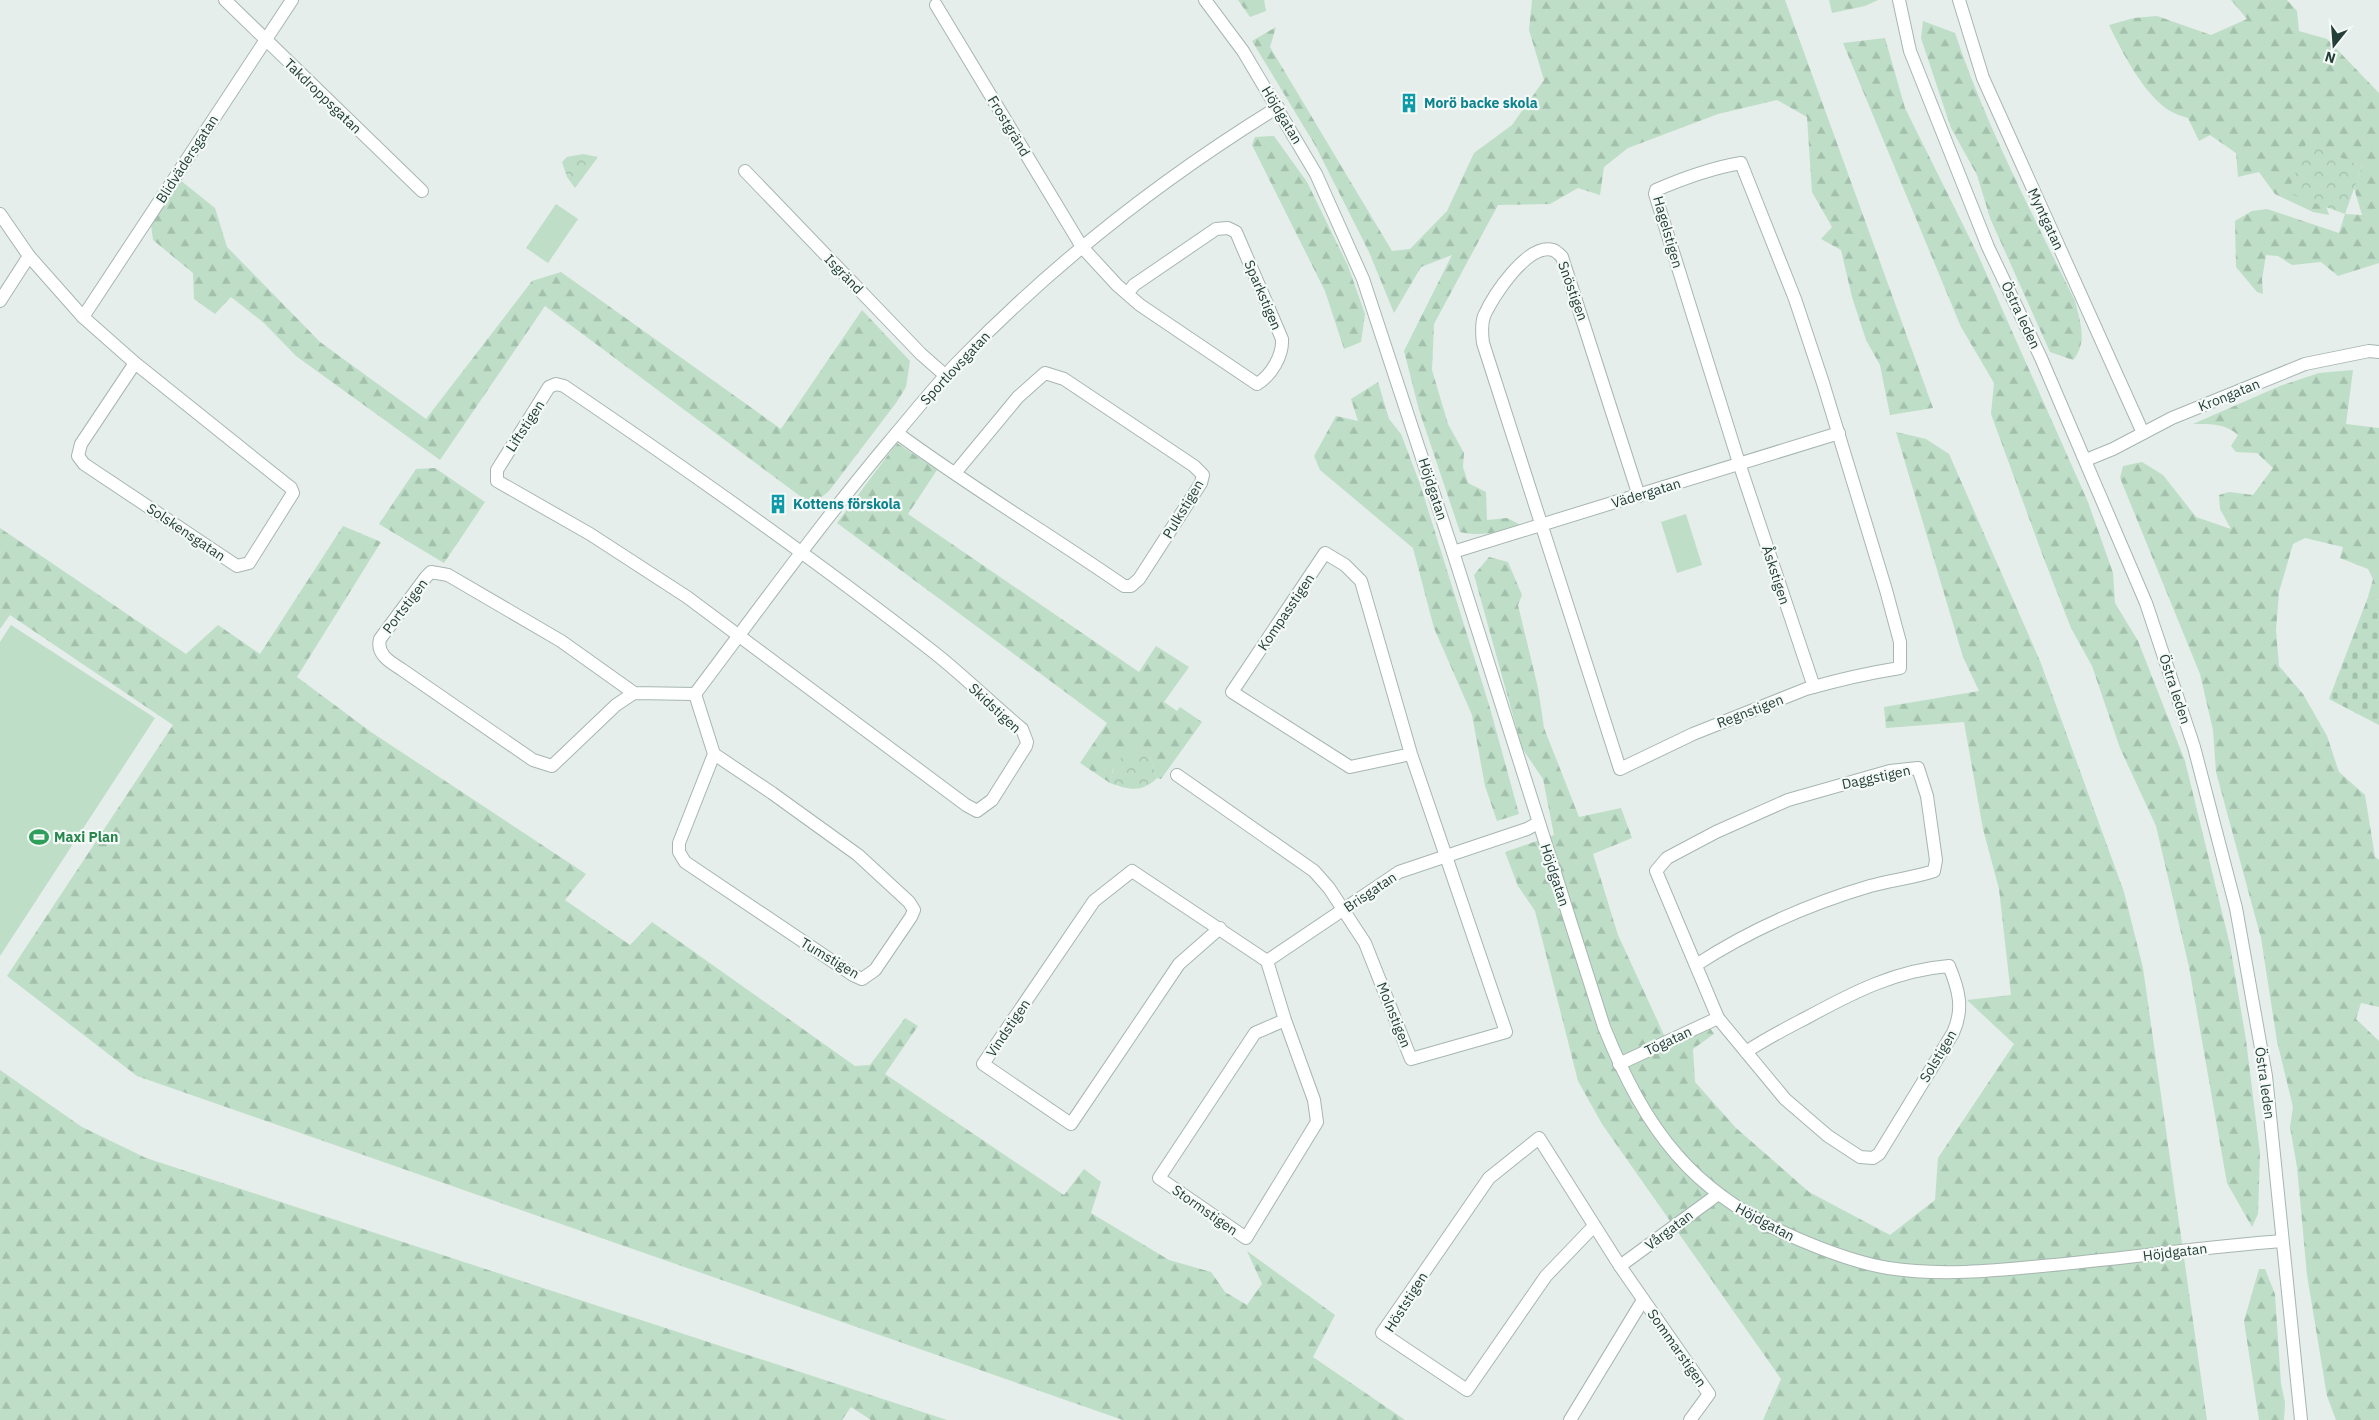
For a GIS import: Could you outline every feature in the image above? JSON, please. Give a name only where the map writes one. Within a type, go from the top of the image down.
[{"type":"street","name":"Takdroppsgatan","points":[[225,0],[422,191]]},
{"type":"street","name":"Blidvädersgatan","points":[[83,317],[292,0]]},
{"type":"street","name":"Höjdgatan","points":[[1205,0],[1243,51],[1316,174],[1363,279],[1383,334],[1601,1018],[1619,1064],[1647,1116],[1670,1149],[1692,1173],[1717,1194],[1748,1215],[1815,1246],[1888,1268],[1921,1271],[2005,1270],[2282,1241]]},
{"type":"street","name":"Östra leden","points":[[1899,0],[1910,52],[1988,247],[2041,358],[2146,603],[2194,747],[2236,908],[2266,1076],[2301,1420]]},
{"type":"street","name":"Myntgatan","points":[[1959,0],[1982,78],[2143,433]]},
{"type":"street","name":"Frostgränd","points":[[936,5],[1082,247]]},
{"type":"street","name":"Sportlovsgatan","points":[[695,694],[838,503],[946,376],[1028,294],[1082,247],[1175,174],[1278,108]]},
{"type":"street","name":"Hagelstigen","points":[[1739,463],[1655,194],[1656,190],[1715,168],[1741,163],[1744,169],[1795,299],[1839,433]]},
{"type":"street","name":"Isgränd","points":[[745,171],[921,354],[946,376]]},
{"type":"street","name":"Solskensgatan","points":[[0,214],[29,256],[83,317],[135,364],[291,488],[294,493],[250,563],[237,566],[84,464],[78,456],[81,444],[135,364]]},
{"type":"street","name":"Sparkstigen","points":[[1082,247],[1127,294],[1258,384],[1266,379],[1283,350],[1282,339],[1236,232],[1228,228],[1216,229],[1134,285],[1127,294]]},
{"type":"street","name":"Snöstigen","points":[[1541,524],[1483,343],[1482,328],[1484,317],[1508,278],[1530,255],[1544,250],[1554,250],[1562,257],[1566,265],[1639,496]]},
{"type":"street","points":[[0,301],[29,256]]},
{"type":"street","name":"Krongatan","points":[[2086,460],[2172,418],[2305,364],[2369,351],[2379,352]]},
{"type":"street","name":"Pulkstigen","points":[[896,433],[955,474],[1124,586],[1132,586],[1139,579],[1201,483],[1203,475],[1194,466],[1064,379],[1045,373],[1018,397],[955,474]]},
{"type":"street","name":"Liftstigen","points":[[738,636],[687,597],[590,534],[497,481],[497,470],[549,387],[556,384],[564,386],[801,552]]},
{"type":"street","name":"Vädergatan","points":[[1453,552],[1839,433]]},
{"type":"street","name":"Regnstigen","points":[[1541,524],[1620,769],[1749,710],[1847,677],[1900,668],[1900,642],[1896,624],[1839,433]]},
{"type":"street","name":"Åskstigen","points":[[1739,463],[1814,687]]},
{"type":"street","name":"Skidstigen","points":[[738,636],[966,805],[977,811],[992,800],[1026,746],[1027,742],[1022,729],[938,655],[801,552]]},
{"type":"street","name":"Kompasstigen","points":[[1411,754],[1350,767],[1232,692],[1325,553],[1345,565],[1361,581],[1411,754],[1447,856]]},
{"type":"street","name":"Portstigen","points":[[431,572],[438,572],[448,575],[561,641],[634,693],[616,705],[552,766],[533,760],[401,670],[381,652],[378,645],[380,639],[426,577],[431,572]]},
{"type":"street","points":[[634,693],[695,694],[714,754]]},
{"type":"street","name":"Tumstigen","points":[[714,754],[772,793],[858,856],[910,902],[914,910],[911,917],[875,970],[869,975],[862,978],[853,975],[685,862],[679,852],[679,843],[714,754]]},
{"type":"street","name":"Daggstigen","points":[[1696,965],[1725,946],[1829,899],[1872,885],[1934,871],[1936,860],[1927,796],[1918,768],[1890,771],[1788,800],[1716,832],[1667,858],[1656,871],[1718,1018]]},
{"type":"street","name":"Molnstigen","points":[[1177,776],[1314,871],[1330,888],[1365,943],[1411,1059],[1506,1032],[1447,856]]},
{"type":"street","name":"Brisgatan","points":[[1267,961],[1399,872],[1527,829],[1538,823]]},
{"type":"street","name":"Vindstigen","points":[[1220,928],[1179,964],[1071,1124],[983,1064],[1094,901],[1132,871],[1220,928],[1267,961]]},
{"type":"street","name":"Stormstigen","points":[[1267,961],[1285,1020],[1314,1100],[1317,1122],[1246,1238],[1158,1178],[1255,1033],[1285,1020]]},
{"type":"street","name":"Solstigen","points":[[1718,1018],[1785,1100],[1807,1119],[1860,1156],[1873,1158],[1879,1154],[1959,1020],[1961,1007],[1954,978],[1949,966],[1917,969],[1887,978],[1844,997],[1746,1052]]},
{"type":"street","name":"Tögatan","points":[[1619,1064],[1718,1018]]},
{"type":"street","name":"Höststigen","points":[[1594,1226],[1546,1276],[1467,1390],[1382,1333],[1489,1178],[1539,1138],[1620,1266]]},
{"type":"street","name":"Vårgatan","points":[[1620,1266],[1717,1194]]},
{"type":"street","name":"Sommarstigen","points":[[1620,1266],[1709,1394],[1690,1420]]},
{"type":"street","name":"Sommarstigen","points":[[1570,1420],[1643,1300]]},
{"type":"green space","points":[[1238,0],[1264,0],[1266,11],[1250,17]]},
{"type":"green space","points":[[1532,0],[1785,0],[1933,408],[1890,415],[1880,365],[1866,340],[1852,297],[1841,250],[1821,239],[1832,227],[1812,192],[1807,117],[1777,100],[1718,114],[1628,148],[1604,167],[1600,195],[1578,188],[1550,204],[1498,205],[1434,324],[1432,370],[1448,424],[1464,453],[1463,467],[1468,483],[1486,492],[1487,520],[1507,518],[1521,525],[1491,533],[1460,532],[1419,410],[1404,351],[1452,255],[1421,267],[1394,313],[1369,252],[1315,145],[1252,41],[1276,27],[1270,47],[1392,251],[1410,249],[1447,211],[1474,153],[1512,125],[1544,80],[1529,30]]},
{"type":"green space","points":[[1829,0],[1878,0],[1865,6],[1832,13]]},
{"type":"green space","points":[[2231,0],[2287,0],[2297,11],[2299,31],[2327,39],[2379,93],[2379,263],[2338,276],[2321,262],[2292,265],[2278,256],[2266,255],[2262,279],[2263,294],[2257,292],[2236,267],[2235,221],[2252,211],[2267,209],[2339,233],[2345,214],[2362,215],[2354,188],[2362,166],[2306,145],[2329,215],[2313,212],[2275,194],[2259,172],[2238,177],[2236,153],[2210,135],[2199,141],[2188,118],[2172,112],[2151,95],[2120,48],[2109,25],[2134,18],[2157,16],[2211,35],[2247,19]]},
{"type":"green space","points":[[1923,21],[1955,33],[1967,68],[1995,135],[2075,301],[2081,324],[2082,339],[2078,353],[2073,360],[2050,352],[1990,218],[1977,175],[1951,128],[1921,38]]},
{"type":"green space","points":[[1885,38],[1905,108],[1978,255],[2088,502],[2113,573],[2115,603],[2138,641],[2185,761],[2230,945],[2246,1040],[2260,1153],[2258,1214],[2252,1227],[2227,1183],[2189,967],[2156,826],[2120,748],[2092,666],[2071,628],[2044,559],[1991,414],[1994,383],[1961,327],[1843,43]]},
{"type":"green space","points":[[1274,136],[1307,182],[1348,266],[1365,314],[1361,342],[1344,349],[1325,291],[1252,145],[1255,137]]},
{"type":"green space","points":[[2306,144],[2362,166],[2345,214],[2288,193]]},
{"type":"green space","points":[[583,154],[598,157],[575,188],[567,177],[562,162],[567,157]]},
{"type":"green space","points":[[180,180],[215,208],[227,247],[320,342],[426,419],[532,281],[561,272],[781,429],[862,310],[910,361],[906,387],[829,491],[812,505],[545,306],[440,460],[296,356],[264,323],[231,297],[215,314],[194,299],[193,273],[153,240],[151,225]]},
{"type":"green space","points":[[556,204],[578,219],[548,263],[526,248]]},
{"type":"green space","points":[[2353,370],[2346,424],[2379,428],[2379,600],[2368,597],[2373,579],[2368,569],[2340,558],[2343,547],[2305,538],[2293,544],[2279,592],[2276,630],[2279,666],[2303,694],[2327,736],[2339,772],[2365,795],[2375,857],[2379,860],[2379,1007],[2361,1003],[2356,1019],[2379,1041],[2379,1420],[2336,1420],[2327,1396],[2307,1275],[2297,1167],[2290,1127],[2293,1107],[2277,1041],[2261,938],[2216,772],[2213,730],[2200,674],[2120,478],[2123,466],[2142,462],[2163,475],[2196,517],[2231,529],[2220,509],[2219,495],[2229,492],[2253,495],[2273,468],[2257,453],[2236,452],[2231,446],[2238,435],[2228,428],[2217,425],[2193,424],[2280,386],[2319,373]]},
{"type":"green space","points":[[1378,382],[1389,419],[1401,434],[1420,484],[1490,708],[1519,814],[1497,821],[1485,786],[1472,715],[1434,628],[1413,548],[1320,470],[1314,456],[1336,416],[1358,421],[1351,399]]},
{"type":"green space","points":[[1896,432],[1926,439],[1949,454],[2040,661],[2124,892],[2143,968],[2207,1420],[1763,1420],[1781,1379],[1602,1124],[1578,1081],[1535,911],[1518,886],[1505,852],[1554,835],[1543,779],[1522,748],[1474,575],[1489,557],[1508,562],[1522,595],[1518,605],[1538,688],[1544,728],[1579,817],[1621,808],[1632,838],[1593,854],[1618,935],[1670,1048],[1710,1028],[1714,1034],[1693,1049],[1695,1082],[1736,1128],[1809,1192],[1890,1235],[1935,1200],[1938,1158],[2014,1044],[1967,1000],[2011,995],[1999,889],[1983,829],[1964,722],[1886,728],[1884,707],[1979,691],[1963,657]]},
{"type":"green space","points":[[897,443],[937,470],[908,514],[1139,672],[1156,646],[1189,667],[1164,702],[1177,711],[1180,707],[1202,722],[1161,779],[1157,778],[1150,756],[1113,769],[1110,783],[1080,763],[1107,723],[837,523]]},
{"type":"green space","points":[[435,468],[485,502],[444,563],[379,524],[416,469]]},
{"type":"green space","points":[[1686,514],[1702,565],[1677,573],[1661,522]]},
{"type":"green space","points":[[343,526],[381,542],[297,677],[371,732],[586,874],[565,900],[630,945],[652,922],[855,1066],[870,1065],[905,1018],[918,1026],[885,1074],[1064,1195],[1084,1169],[1101,1182],[1091,1213],[1169,1260],[1211,1272],[1225,1292],[1247,1305],[1262,1284],[1247,1251],[1335,1315],[1313,1357],[1405,1420],[1123,1420],[137,1076],[7,976],[173,725],[10,615],[0,629],[0,528],[186,654],[218,625],[260,654]]},
{"type":"green space","points":[[2368,597],[2379,600],[2379,725],[2329,699]]},
{"type":"green space","name":"Maxi Plan","points":[[11,625],[155,718],[0,956],[0,642]]},
{"type":"green space","points":[[1129,752],[1143,752],[1150,756],[1157,778],[1146,786],[1135,789],[1110,783],[1116,764]]},
{"type":"green space","points":[[0,1070],[82,1127],[146,1158],[947,1420],[871,1420],[851,1407],[842,1420],[0,1420]]},
{"type":"green space","points":[[2259,1269],[2265,1269],[2275,1294],[2281,1384],[2285,1402],[2284,1420],[2259,1420],[2244,1321]]},
{"type":"place","name":"Morö backe skola","points":[[1409,103]]},
{"type":"place","name":"Kottens förskola","points":[[778,504]]},
{"type":"place","name":"Maxi Plan","points":[[39,837]]}]
